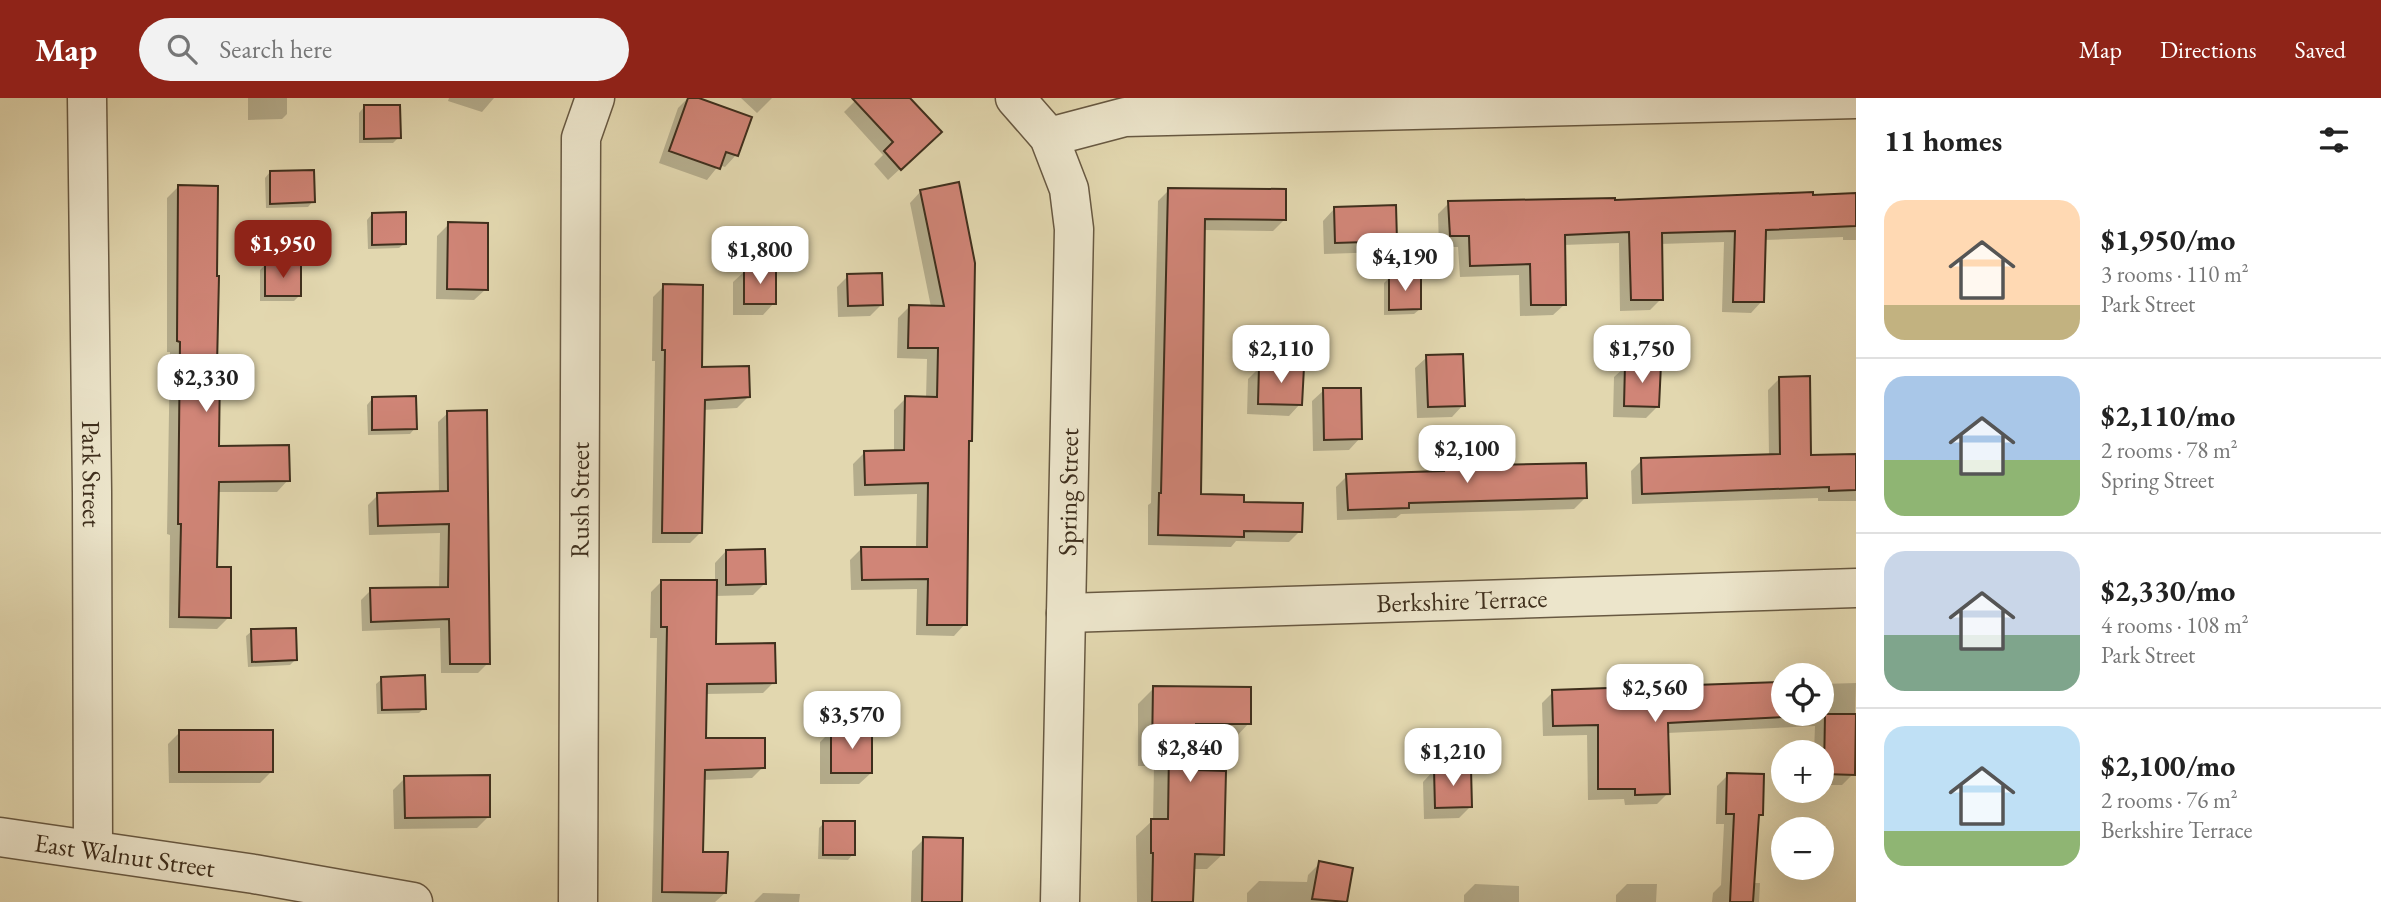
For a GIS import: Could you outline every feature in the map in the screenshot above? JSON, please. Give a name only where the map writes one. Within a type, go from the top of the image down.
[{"type":"street","name":"Park Street","points":[[87,98],[93,849]]},
{"type":"street","name":"Rush Street","points":[[578,902],[582,138],[595,98]]},
{"type":"street","name":"Spring Street","points":[[1016,98],[1049,137],[1069,189],[1074,229],[1060,902]]},
{"type":"street","points":[[1049,137],[1125,117],[1856,99]]},
{"type":"street","name":"Berkshire Terrace","points":[[1066,613],[1856,588]]},
{"type":"street","name":"East Walnut Street","points":[[0,837],[93,849],[252,888],[413,902]]},
{"type":"building","points":[[688,98],[699,98],[752,117],[738,156],[726,152],[720,169],[669,151]]},
{"type":"building","points":[[852,98],[910,98],[942,132],[901,170],[884,151],[893,142]]},
{"type":"building","points":[[364,105],[400,105],[401,138],[364,139]]},
{"type":"building","points":[[314,170],[315,202],[270,204],[270,171]]},
{"type":"building","points":[[959,182],[975,263],[967,625],[927,625],[928,579],[862,580],[861,547],[927,547],[928,483],[865,485],[864,451],[904,450],[905,396],[937,397],[938,348],[908,348],[909,305],[944,306],[920,190]]},
{"type":"building","points":[[178,185],[218,186],[219,446],[289,445],[290,481],[219,482],[217,567],[231,567],[231,618],[179,617],[181,524],[178,524]]},
{"type":"building","points":[[1168,188],[1286,189],[1286,220],[1205,219],[1201,494],[1244,495],[1244,502],[1303,503],[1302,532],[1244,531],[1244,537],[1158,535]]},
{"type":"building","points":[[1813,192],[1813,195],[1856,193],[1856,226],[1766,230],[1764,302],[1733,302],[1735,231],[1662,233],[1663,300],[1631,300],[1629,232],[1565,235],[1566,305],[1531,305],[1530,264],[1470,266],[1469,236],[1450,236],[1448,201],[1615,200]]},
{"type":"building","points":[[1396,205],[1397,241],[1335,243],[1334,207]]},
{"type":"building","points":[[406,212],[406,244],[372,245],[372,213]]},
{"type":"building","points":[[448,222],[488,223],[488,290],[447,289]]},
{"type":"building","points":[[265,263],[301,263],[301,296],[265,296]]},
{"type":"building","points":[[744,269],[776,269],[776,304],[744,304]]},
{"type":"building","points":[[882,273],[883,305],[848,306],[847,274]]},
{"type":"building","points":[[1389,276],[1421,276],[1421,309],[1389,310]]},
{"type":"building","points":[[663,284],[703,285],[702,367],[749,366],[750,397],[705,400],[702,533],[662,533],[665,350],[662,350]]},
{"type":"building","points":[[1463,354],[1465,406],[1428,407],[1426,355]]},
{"type":"building","points":[[1625,364],[1661,364],[1659,407],[1624,406]]},
{"type":"building","points":[[1259,366],[1304,367],[1302,405],[1258,404]]},
{"type":"building","points":[[1810,376],[1811,455],[1856,454],[1856,490],[1829,491],[1829,487],[1642,494],[1641,458],[1780,454],[1779,377]]},
{"type":"building","points":[[1323,388],[1361,388],[1362,439],[1324,440]]},
{"type":"building","points":[[416,396],[417,429],[372,430],[372,397]]},
{"type":"building","points":[[487,410],[490,664],[450,664],[449,619],[371,622],[370,588],[448,587],[449,524],[378,526],[377,493],[448,491],[447,411]]},
{"type":"building","points":[[1586,463],[1587,498],[1409,503],[1409,508],[1348,510],[1346,474],[1444,471],[1443,466]]},
{"type":"building","points":[[765,549],[766,584],[726,585],[726,550]]},
{"type":"building","points":[[661,580],[717,580],[716,644],[775,643],[776,683],[707,684],[706,738],[765,738],[765,768],[705,770],[703,852],[728,852],[726,893],[662,892],[667,627],[661,627]]},
{"type":"building","points":[[296,628],[297,660],[252,662],[251,629]]},
{"type":"building","points":[[425,675],[426,709],[382,710],[381,677]]},
{"type":"building","points":[[1771,682],[1771,718],[1668,723],[1670,794],[1635,795],[1635,789],[1598,789],[1598,725],[1553,726],[1552,690]]},
{"type":"building","points":[[1153,686],[1251,687],[1251,724],[1196,724],[1196,770],[1226,771],[1224,855],[1195,854],[1193,902],[1152,902],[1151,819],[1168,819],[1169,751],[1152,751]]},
{"type":"building","points":[[1834,714],[1856,714],[1855,775],[1834,774],[1834,740],[1825,740],[1825,726],[1834,726]]},
{"type":"building","points":[[831,729],[872,729],[872,773],[831,773]]},
{"type":"building","points":[[179,730],[273,730],[273,772],[179,772]]},
{"type":"building","points":[[1471,768],[1472,807],[1435,808],[1434,769]]},
{"type":"building","points":[[1727,773],[1764,774],[1763,815],[1759,815],[1753,902],[1730,902],[1734,814],[1726,814]]},
{"type":"building","points":[[490,775],[490,817],[405,818],[404,776]]},
{"type":"building","points":[[823,821],[855,821],[855,855],[823,855]]},
{"type":"building","points":[[923,837],[963,838],[962,902],[922,902]]},
{"type":"building","points":[[1319,861],[1353,868],[1347,902],[1312,899]]}]
